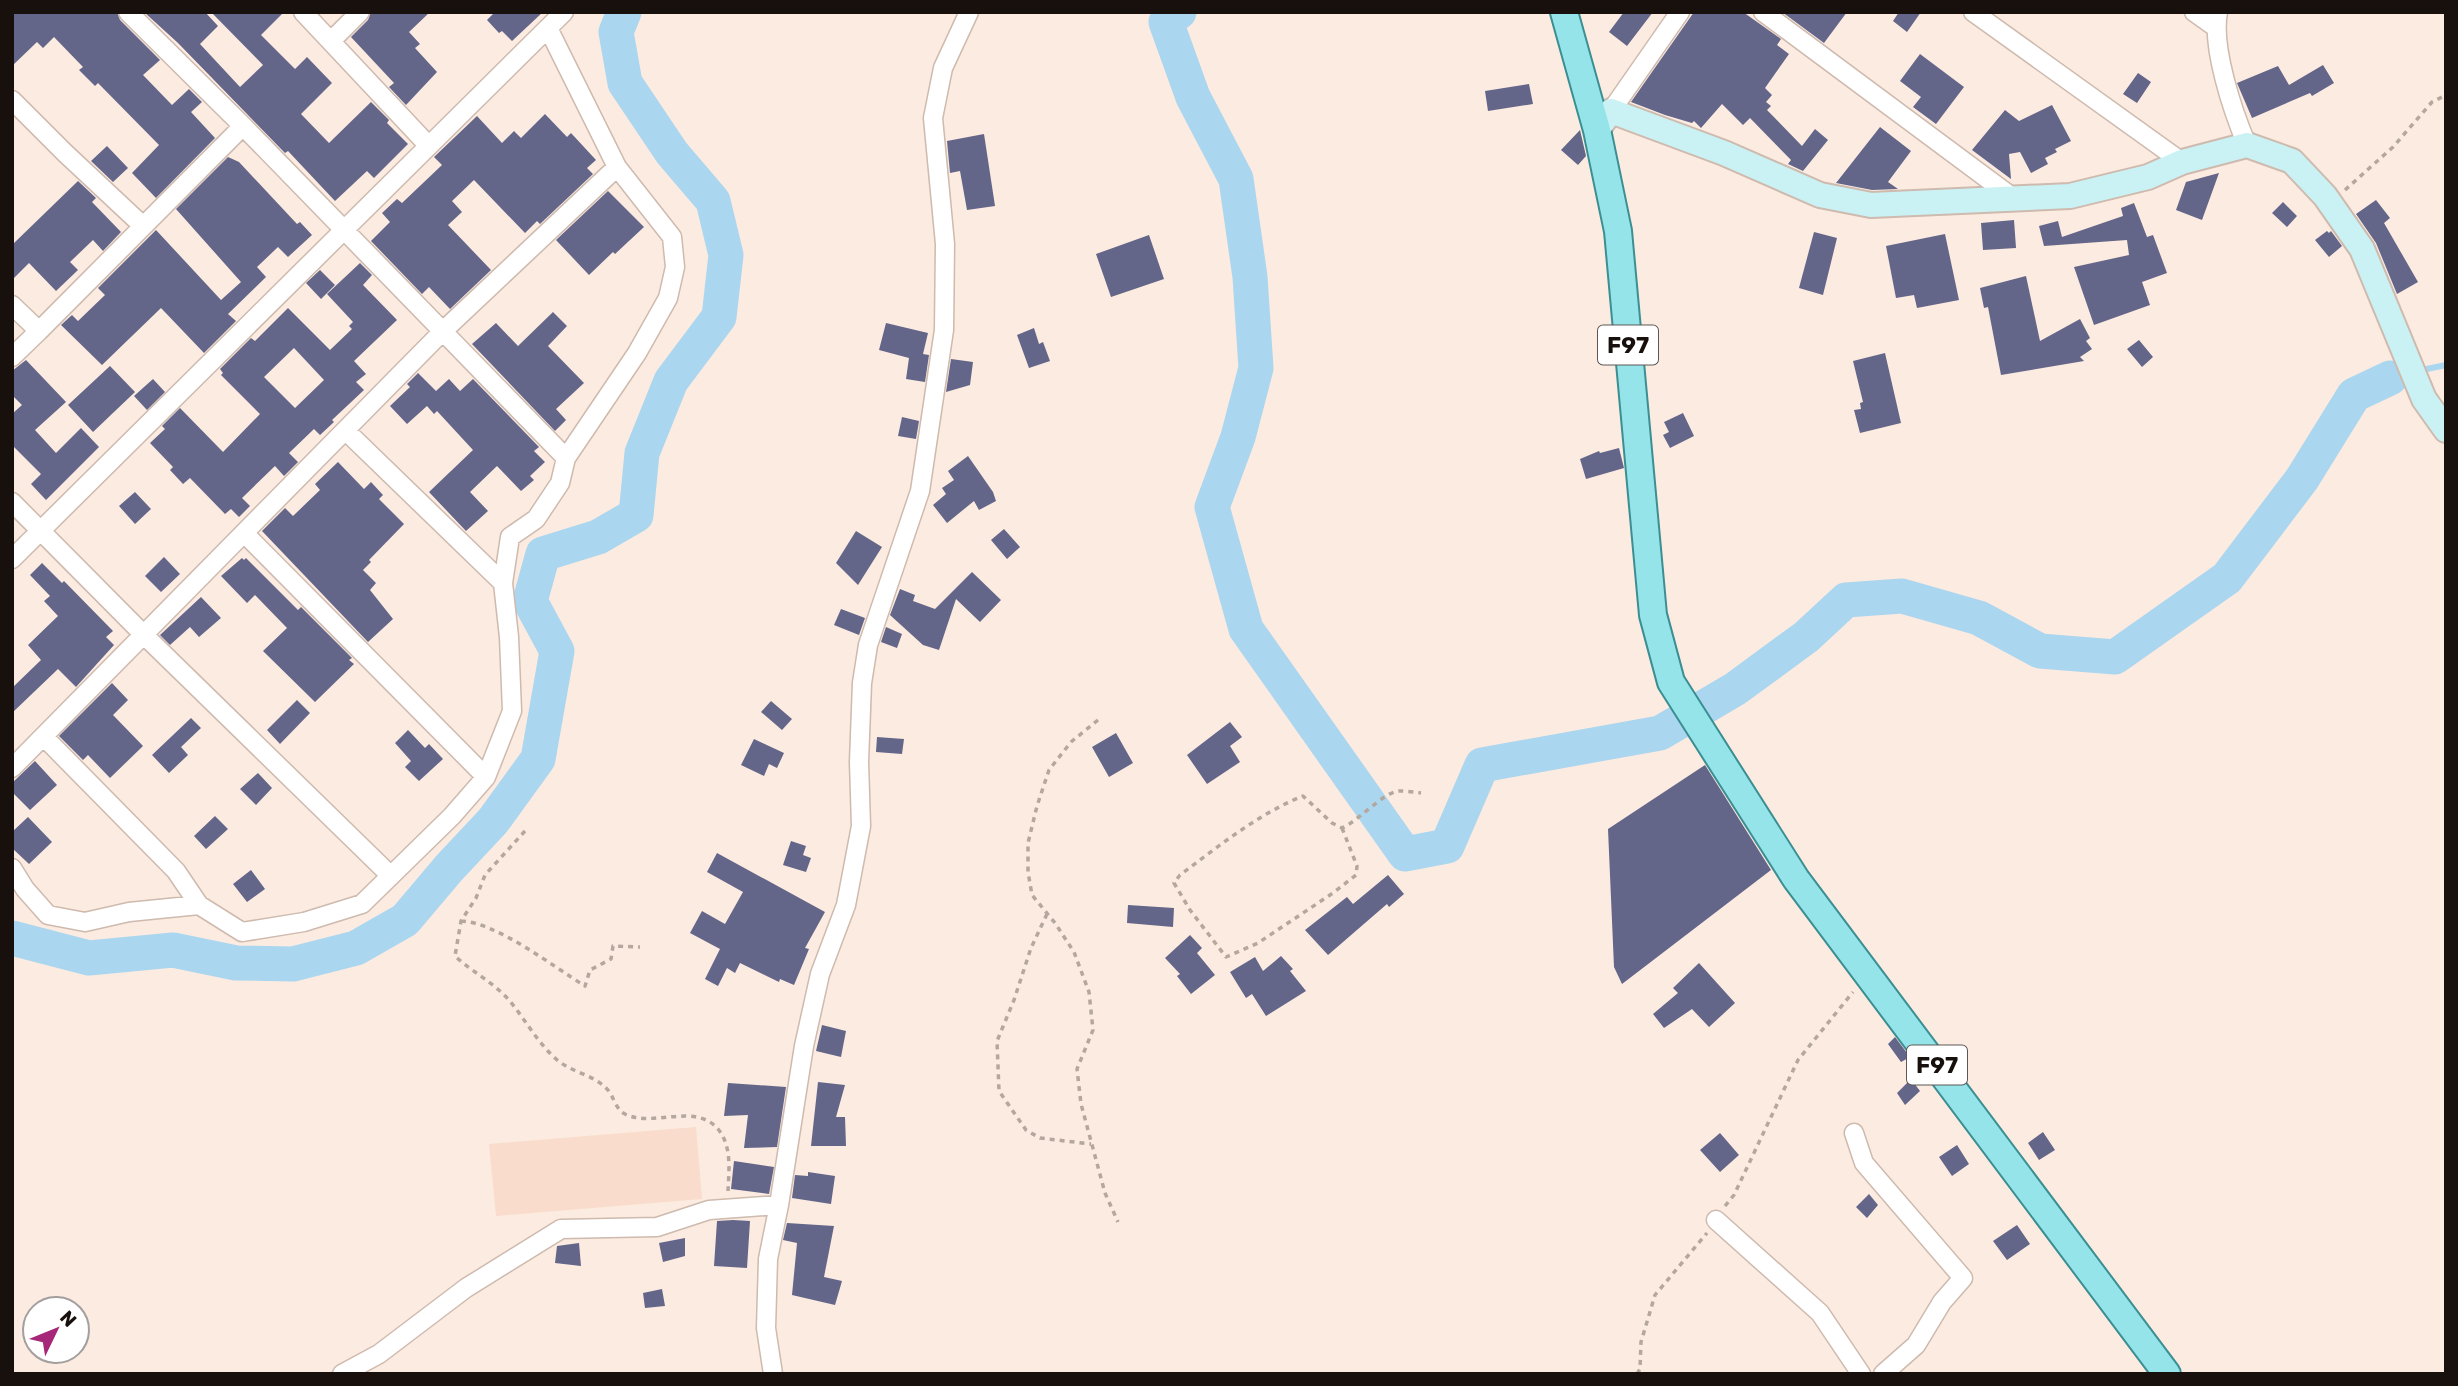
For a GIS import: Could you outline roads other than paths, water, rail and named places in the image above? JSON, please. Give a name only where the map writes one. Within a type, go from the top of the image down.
[{"type":"main road","name":"F97","points":[[1564,12],[1604,120],[1618,231],[1653,615],[1671,682],[1796,878],[2167,1374]]},
{"type":"main road","points":[[1604,120],[1724,153],[1820,195],[1871,205],[2070,197],[2148,177],[2182,162],[2247,145],[2292,161],[2325,196],[2362,249],[2424,399],[2446,430]]},
{"type":"street","points":[[128,12],[243,126],[566,458]]},
{"type":"street","points":[[303,12],[428,145]]},
{"type":"street","points":[[331,41],[360,12]]},
{"type":"street","points":[[12,559],[564,12]]},
{"type":"street","points":[[773,1374],[766,1328],[768,1259],[779,1205],[803,1045],[820,974],[846,905],[860,827],[862,683],[868,645],[920,491],[944,330],[945,244],[933,118],[943,68],[969,12]]},
{"type":"street","points":[[1604,120],[1680,12]]},
{"type":"street","points":[[1763,12],[2016,201]]},
{"type":"street","points":[[1973,12],[2182,162]]},
{"type":"street","points":[[2194,12],[2217,20],[2231,108],[2247,145]]},
{"type":"street","points":[[44,737],[176,871],[199,905],[242,932],[304,922],[362,904],[452,816],[486,777],[512,711],[509,637],[503,583],[510,537],[536,519],[559,483],[566,458],[606,401],[668,298],[675,267],[672,237],[617,167],[548,28]]},
{"type":"street","points":[[12,100],[143,226]]},
{"type":"street","points":[[12,358],[243,126]]},
{"type":"street","points":[[12,768],[443,331],[617,167]]},
{"type":"street","points":[[12,306],[39,331]]},
{"type":"street","points":[[346,431],[503,583]]},
{"type":"street","points":[[12,502],[391,876]]},
{"type":"street","points":[[245,534],[486,777]]},
{"type":"street","points":[[12,868],[24,889],[48,915],[85,922],[129,912],[199,905]]},
{"type":"street","points":[[1854,1133],[1864,1163],[1963,1278],[1942,1302],[1916,1345],[1883,1374]]},
{"type":"street","points":[[342,1374],[379,1354],[466,1288],[561,1229],[657,1227],[709,1210],[779,1205]]},
{"type":"street","points":[[1716,1220],[1820,1313],[1861,1374]]},
{"type":"waterway","points":[[12,938],[89,958],[173,950],[236,963],[293,964],[356,948],[405,920],[493,821],[538,759],[557,651],[530,601],[543,554],[598,537],[636,515],[642,453],[671,381],[719,317],[726,255],[713,201],[672,153],[625,83],[616,32],[624,12]]},
{"type":"waterway","points":[[1179,12],[1166,22],[1193,97],[1236,179],[1250,277],[1256,368],[1238,437],[1212,507],[1246,629],[1405,854],[1447,846],[1482,765],[1660,733],[1735,689],[1806,637],[1846,600],[1902,596],[1979,618],[2040,651],[2115,657],[2227,578],[2302,479],[2354,395],[2390,378]]},
{"type":"waterway","points":[[2417,371],[2446,365]]},
{"type":"waterway","points":[[2390,378],[2406,374]]}]
